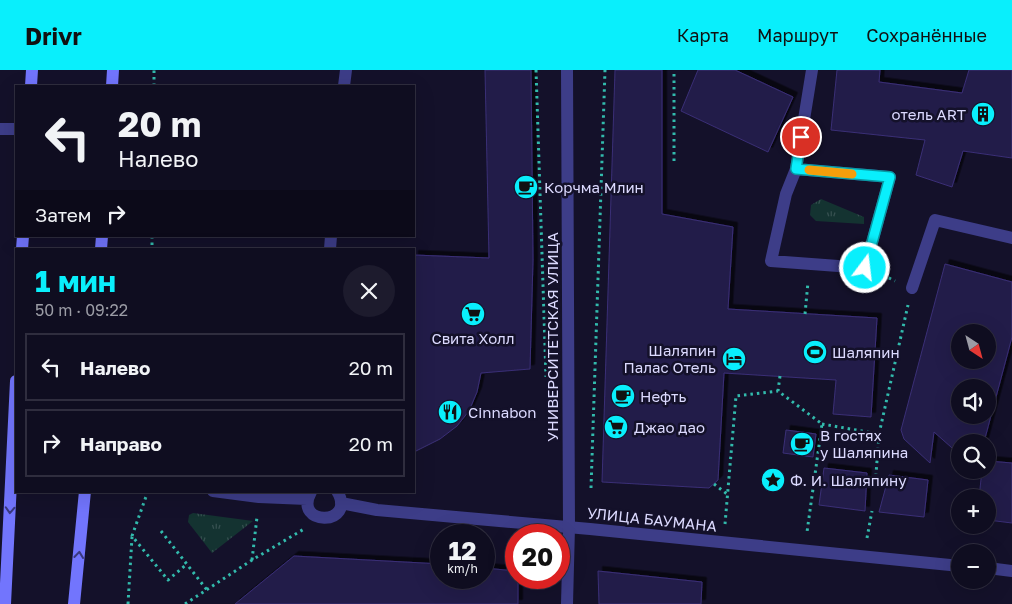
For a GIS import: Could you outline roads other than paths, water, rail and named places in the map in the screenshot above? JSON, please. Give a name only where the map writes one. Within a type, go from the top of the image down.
[{"type":"main road","points":[[31,85],[32,70]]},
{"type":"main road","points":[[112,85],[113,70]]},
{"type":"main road","points":[[4,600],[15,399]]},
{"type":"main road","points":[[74,604],[85,493]]},
{"type":"street","points":[[344,85],[346,70]]},
{"type":"street","name":"УНИВЕРСИТЕТСКАЯ УЛИЦА","points":[[567,70],[569,524]]},
{"type":"street","points":[[796,169],[890,177],[865,268],[770,261],[786,194],[796,169],[812,70]]},
{"type":"street","points":[[0,130],[15,129]]},
{"type":"street","points":[[912,288],[934,220],[1012,238]]},
{"type":"street","points":[[226,493],[259,498],[309,495]]},
{"type":"street","name":"УЛИЦА БАУМАНА","points":[[309,495],[309,509],[312,514],[321,519],[335,516],[338,512],[339,497],[377,510],[535,524]]},
{"type":"street","name":"УЛИЦА БАУМАНА","points":[[570,527],[951,565]]},
{"type":"street","points":[[996,569],[1012,571]]},
{"type":"street","name":"УНИВЕРСИТЕТСКАЯ УЛИЦА","points":[[567,589],[567,604]]},
{"type":"place","name":"отель ART","points":[[983,114]]},
{"type":"place","name":"Корчма Млин","points":[[526,187]]},
{"type":"place","name":"Свита Холл","points":[[473,314]]},
{"type":"place","name":"Шаляпин","points":[[815,352]]},
{"type":"place","name":"Шаляпин Палас Отель","points":[[734,359]]},
{"type":"place","name":"Нефть","points":[[623,396]]},
{"type":"place","name":"Cinnabon","points":[[450,412]]},
{"type":"place","name":"Джао дао","points":[[616,427]]},
{"type":"place","name":"В гостях у Шаляпина","points":[[802,444]]},
{"type":"place","name":"Ф. И. Шаляпину","points":[[773,480]]}]
